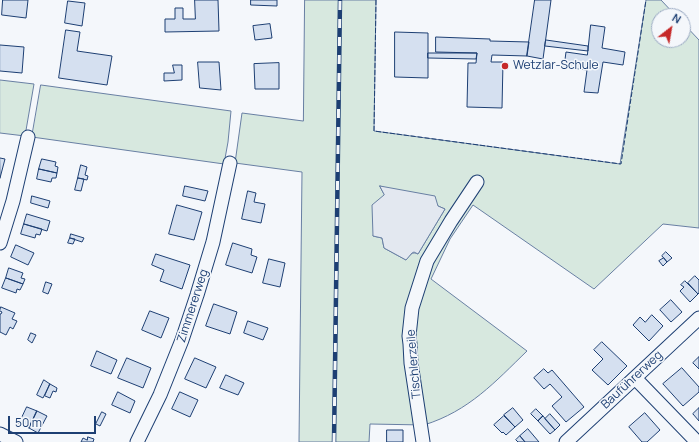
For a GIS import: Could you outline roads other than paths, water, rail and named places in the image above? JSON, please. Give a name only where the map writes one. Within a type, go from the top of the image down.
[{"type":"street","points":[[0,244],[13,201],[28,137]]},
{"type":"street","name":"Zimmererweg","points":[[137,442],[160,395],[198,295],[213,242],[230,163]]},
{"type":"street","name":"Tischlerzeile","points":[[423,442],[410,351],[409,336],[412,308],[427,261],[477,182]]},
{"type":"street","name":"Bauführerweg","points":[[566,442],[699,318]]},
{"type":"street","points":[[635,378],[697,442]]},
{"type":"street","points":[[0,434],[16,442]]},
{"type":"railway","points":[[334,442],[340,0]]},
{"type":"place","name":"Wetzlar-Schule","points":[[505,66]]}]
